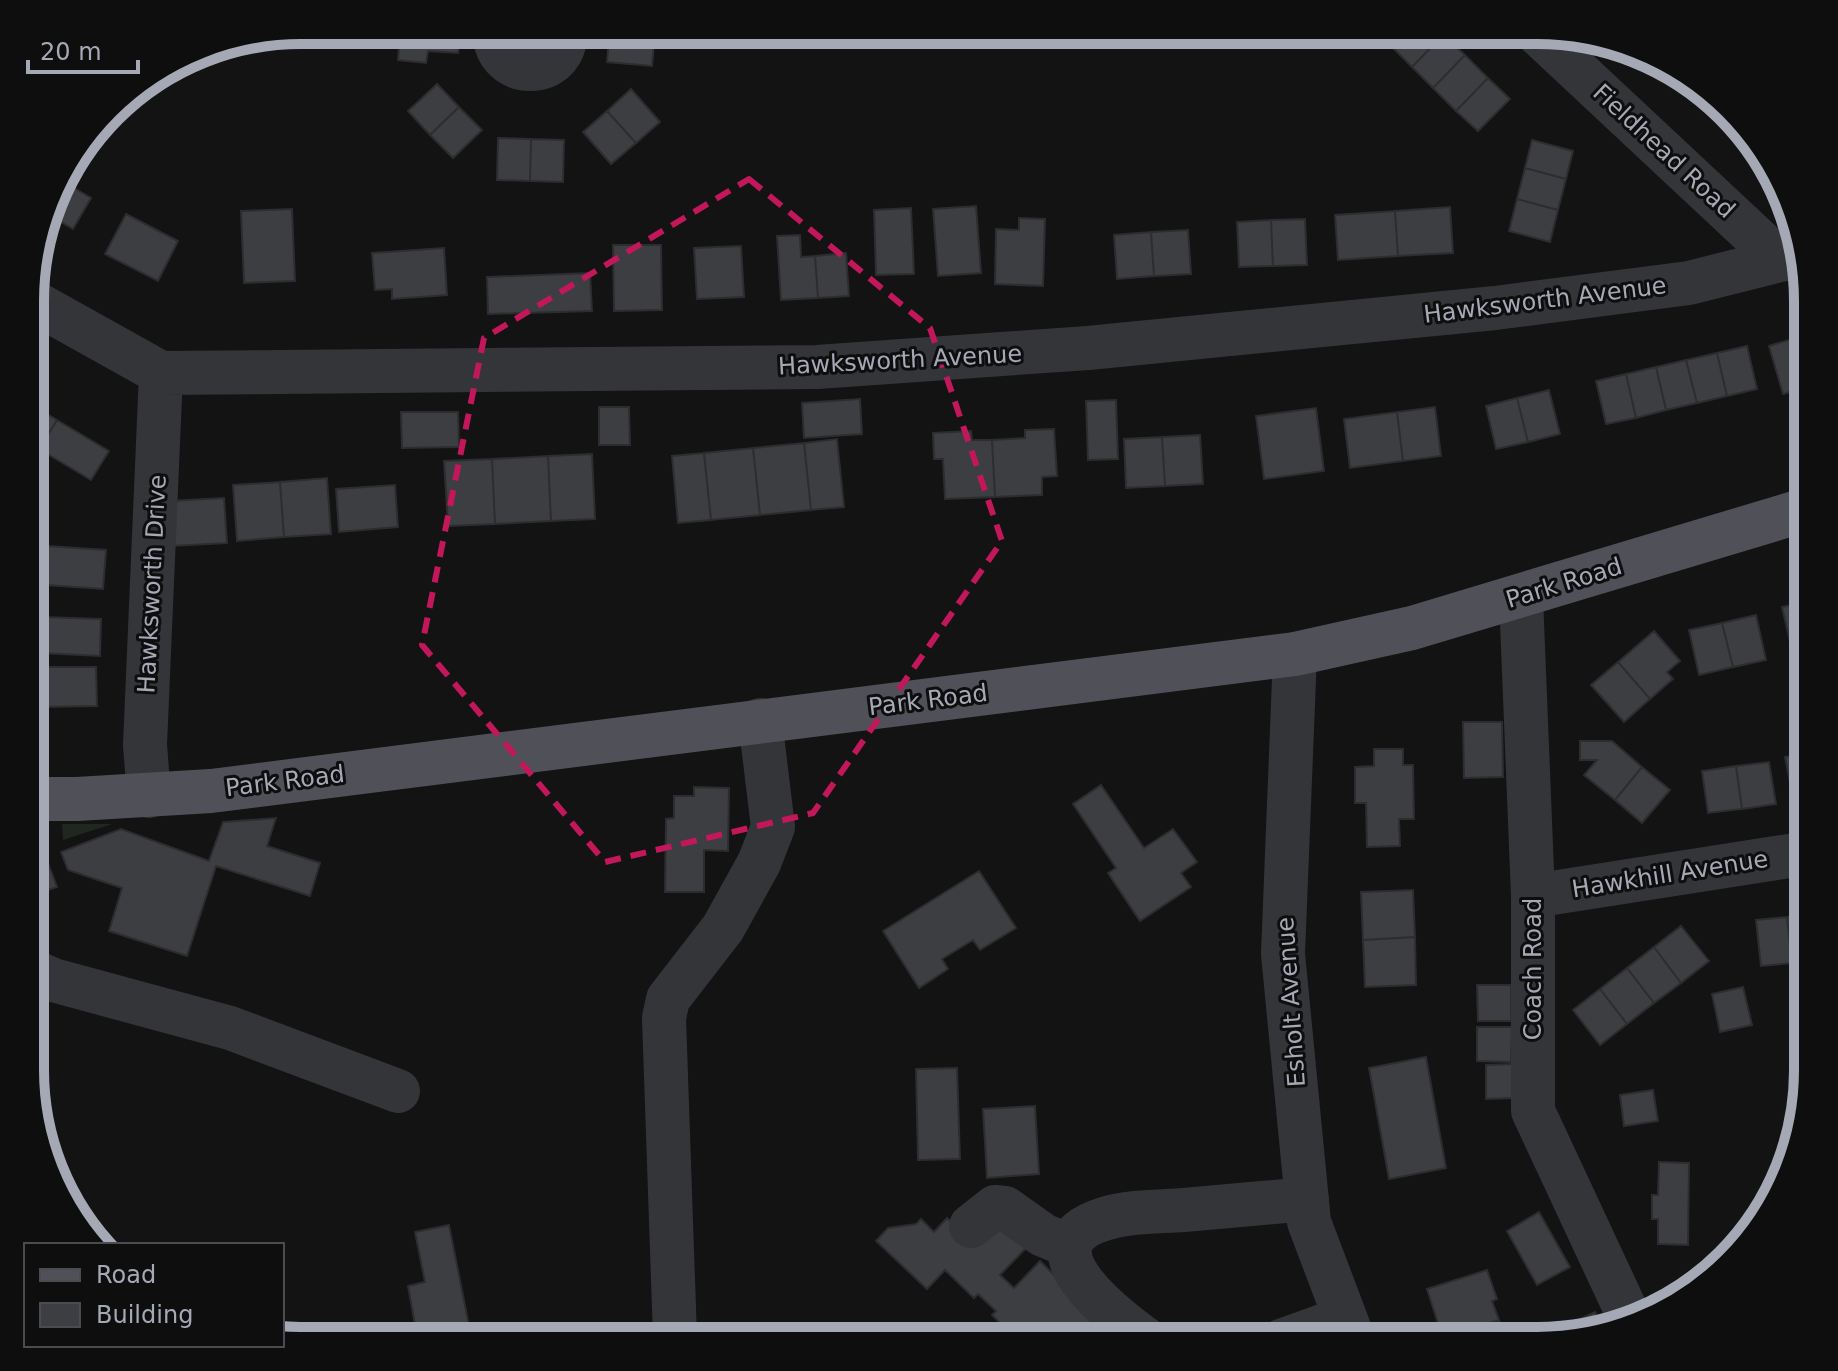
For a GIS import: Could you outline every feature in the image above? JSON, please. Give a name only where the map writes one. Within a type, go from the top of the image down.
[{"type":"main road","name":"Park Road","points":[[45,799],[211,791],[1295,654],[1412,628],[1794,513]]},
{"type":"street","points":[[498,44],[500,53],[518,68],[530,70],[550,64],[564,44]]},
{"type":"street","name":"Fieldhead Road","points":[[1551,45],[1789,258]]},
{"type":"street","name":"Hawksworth Avenue","points":[[44,308],[161,373],[817,367],[1073,350],[1495,308],[1689,283],[1789,258]]},
{"type":"street","name":"Hawksworth Drive","points":[[149,796],[145,745],[161,373]]},
{"type":"street","name":"Coach Road","points":[[1521,597],[1533,896],[1533,1111],[1626,1310]]},
{"type":"street","name":"Esholt Avenue","points":[[1295,654],[1283,954],[1309,1222],[1348,1327]]},
{"type":"street","points":[[675,1326],[664,1018],[668,999],[723,928],[759,863],[773,827],[760,720]]},
{"type":"street","name":"Hawkhill Avenue","points":[[1533,896],[1793,855]]},
{"type":"street","points":[[45,975],[230,1028],[398,1091]]},
{"type":"street","points":[[1130,1327],[1104,1305],[1077,1276],[1070,1260],[1070,1246],[1077,1234],[1105,1219],[1307,1199]]},
{"type":"street","points":[[971,1226],[995,1207],[1005,1208],[1043,1235],[1070,1246]]},
{"type":"highlighted area","points":[[749,179],[930,328],[1002,541],[813,813],[605,862],[422,645],[484,338]]},
{"type":"shaded area","points":[[62,824],[112,824],[63,840]]},
{"type":"building","points":[[399,44],[459,44],[458,53],[428,51],[426,63],[398,60]]},
{"type":"building","points":[[609,44],[654,44],[652,66],[607,62]]},
{"type":"building","points":[[1392,45],[1433,45],[1412,67]]},
{"type":"building","points":[[1433,45],[1454,45],[1465,55],[1433,88],[1412,67]]},
{"type":"building","points":[[1465,55],[1488,78],[1456,111],[1433,88]]},
{"type":"building","points":[[1488,78],[1510,99],[1478,131],[1456,111]]},
{"type":"building","points":[[437,84],[459,107],[430,135],[408,111]]},
{"type":"building","points":[[631,89],[660,122],[636,143],[607,111]]},
{"type":"building","points":[[1690,95],[1719,119],[1717,121]]},
{"type":"building","points":[[459,107],[482,130],[453,158],[430,135]]},
{"type":"building","points":[[607,111],[636,143],[611,164],[583,132]]},
{"type":"building","points":[[498,138],[531,139],[530,181],[497,180]]},
{"type":"building","points":[[531,139],[564,140],[563,182],[530,181]]},
{"type":"building","points":[[1532,140],[1573,151],[1566,179],[1525,168]]},
{"type":"building","points":[[1525,168],[1566,179],[1558,210],[1517,199]]},
{"type":"building","points":[[71,186],[91,198],[73,229],[57,220]]},
{"type":"building","points":[[1517,199],[1558,210],[1550,242],[1509,231]]},
{"type":"building","points":[[976,206],[981,273],[938,276],[933,209]]},
{"type":"building","points":[[1450,207],[1453,253],[1398,256],[1395,211]]},
{"type":"building","points":[[911,208],[914,274],[876,275],[874,210]]},
{"type":"building","points":[[292,209],[295,281],[244,283],[241,211]]},
{"type":"building","points":[[1395,211],[1398,256],[1338,260],[1335,215]]},
{"type":"building","points":[[126,214],[178,241],[158,281],[105,254]]},
{"type":"building","points":[[1019,218],[1045,219],[1043,286],[995,284],[996,229],[1019,230]]},
{"type":"building","points":[[1305,219],[1307,265],[1273,266],[1271,220]]},
{"type":"building","points":[[1271,220],[1273,266],[1239,267],[1237,222]]},
{"type":"building","points":[[1188,230],[1191,274],[1154,276],[1151,232]]},
{"type":"building","points":[[1151,232],[1154,276],[1117,279],[1114,235]]},
{"type":"building","points":[[800,235],[801,257],[815,256],[818,298],[781,300],[777,236]]},
{"type":"building","points":[[613,245],[661,245],[662,310],[614,311]]},
{"type":"building","points":[[741,246],[744,297],[697,299],[694,248]]},
{"type":"building","points":[[444,248],[447,295],[392,299],[392,289],[375,290],[372,253]]},
{"type":"building","points":[[846,253],[849,296],[818,298],[815,256]]},
{"type":"building","points":[[590,273],[592,311],[488,314],[487,277]]},
{"type":"building","points":[[1794,338],[1794,391],[1783,394],[1769,346]]},
{"type":"building","points":[[1747,346],[1757,389],[1727,396],[1717,353]]},
{"type":"building","points":[[1717,353],[1727,396],[1697,403],[1686,360]]},
{"type":"building","points":[[1686,360],[1697,403],[1666,410],[1656,367]]},
{"type":"building","points":[[1656,367],[1666,410],[1636,418],[1626,374]]},
{"type":"building","points":[[1626,374],[1636,418],[1606,424],[1596,381]]},
{"type":"building","points":[[1549,390],[1560,434],[1528,442],[1517,398]]},
{"type":"building","points":[[1517,398],[1528,442],[1496,449],[1486,406]]},
{"type":"building","points":[[860,399],[862,434],[804,438],[802,403]]},
{"type":"building","points":[[1116,400],[1118,459],[1088,460],[1086,401]]},
{"type":"building","points":[[599,407],[629,407],[630,445],[599,445]]},
{"type":"building","points":[[1435,407],[1441,456],[1403,461],[1397,412]]},
{"type":"building","points":[[1316,408],[1324,471],[1264,479],[1256,416]]},
{"type":"building","points":[[44,412],[57,420],[44,441]]},
{"type":"building","points":[[401,412],[458,412],[459,447],[402,448]]},
{"type":"building","points":[[1397,412],[1403,461],[1350,468],[1344,419]]},
{"type":"building","points":[[57,420],[109,451],[91,480],[44,452],[44,441]]},
{"type":"building","points":[[1054,429],[1057,476],[1042,477],[1042,495],[995,497],[992,440],[1025,438],[1025,430]]},
{"type":"building","points":[[971,431],[972,440],[992,440],[995,497],[945,499],[943,459],[934,459],[933,433]]},
{"type":"building","points":[[1200,435],[1203,484],[1165,486],[1162,437]]},
{"type":"building","points":[[1162,437],[1165,486],[1126,488],[1124,439]]},
{"type":"building","points":[[837,439],[844,507],[811,510],[804,443]]},
{"type":"building","points":[[804,443],[811,510],[760,515],[753,448]]},
{"type":"building","points":[[753,448],[760,515],[711,520],[704,453]]},
{"type":"building","points":[[704,453],[711,520],[678,523],[672,456]]},
{"type":"building","points":[[592,454],[595,519],[551,521],[548,456]]},
{"type":"building","points":[[548,456],[551,521],[495,524],[492,459]]},
{"type":"building","points":[[492,459],[495,524],[448,526],[444,461]]},
{"type":"building","points":[[327,478],[331,534],[284,537],[280,482]]},
{"type":"building","points":[[280,482],[284,537],[237,541],[233,485]]},
{"type":"building","points":[[395,485],[398,527],[339,532],[336,489]]},
{"type":"building","points":[[224,498],[227,543],[171,546],[169,501]]},
{"type":"building","points":[[48,546],[106,550],[103,589],[45,585]]},
{"type":"building","points":[[1794,604],[1794,650],[1792,650],[1782,607]]},
{"type":"building","points":[[1756,615],[1766,660],[1733,667],[1722,623]]},
{"type":"building","points":[[44,617],[101,619],[100,656],[44,653]]},
{"type":"building","points":[[1722,623],[1733,667],[1699,675],[1689,630]]},
{"type":"building","points":[[1654,631],[1680,661],[1667,672],[1673,679],[1650,699],[1618,662]]},
{"type":"building","points":[[1618,662],[1650,699],[1624,722],[1591,685]]},
{"type":"building","points":[[44,667],[96,667],[97,706],[45,707]]},
{"type":"building","points":[[1463,722],[1502,722],[1503,777],[1464,778]]},
{"type":"building","points":[[1580,741],[1612,741],[1642,767],[1615,800],[1584,775],[1597,760],[1580,760]]},
{"type":"building","points":[[1374,749],[1403,749],[1403,765],[1413,765],[1414,819],[1399,819],[1400,846],[1367,847],[1366,803],[1355,803],[1355,767],[1374,766]]},
{"type":"building","points":[[1793,756],[1793,800],[1785,757]]},
{"type":"building","points":[[1769,762],[1776,804],[1742,809],[1736,766]]},
{"type":"building","points":[[1736,766],[1742,809],[1708,813],[1702,771]]},
{"type":"building","points":[[1642,767],[1670,790],[1642,823],[1615,800]]},
{"type":"building","points":[[1101,785],[1144,848],[1173,829],[1197,862],[1181,873],[1191,887],[1140,921],[1108,873],[1116,868],[1073,804]]},
{"type":"building","points":[[694,787],[729,788],[728,851],[704,850],[704,892],[665,892],[666,819],[674,818],[674,796],[694,796]]},
{"type":"building","points":[[276,818],[267,846],[320,863],[310,896],[216,866],[187,956],[109,931],[122,888],[68,870],[61,852],[121,829],[209,861],[223,822]]},
{"type":"building","points":[[45,858],[57,887],[45,891]]},
{"type":"building","points":[[979,871],[1016,928],[980,950],[973,940],[942,959],[948,969],[919,988],[883,931]]},
{"type":"building","points":[[1413,890],[1415,937],[1363,940],[1361,892]]},
{"type":"building","points":[[1793,916],[1793,963],[1792,963],[1787,917]]},
{"type":"building","points":[[1787,917],[1792,963],[1761,966],[1756,920]]},
{"type":"building","points":[[1681,926],[1709,961],[1681,983],[1654,947]]},
{"type":"building","points":[[1415,937],[1416,985],[1365,987],[1363,940]]},
{"type":"building","points":[[1654,947],[1681,983],[1654,1003],[1627,968]]},
{"type":"building","points":[[1627,968],[1654,1003],[1627,1024],[1600,989]]},
{"type":"building","points":[[1477,985],[1511,985],[1511,1021],[1478,1021]]},
{"type":"building","points":[[1743,987],[1752,1025],[1720,1032],[1712,994]]},
{"type":"building","points":[[1600,989],[1627,1024],[1600,1045],[1573,1010]]},
{"type":"building","points":[[1477,1027],[1512,1027],[1511,1062],[1477,1061]]},
{"type":"building","points":[[1426,1057],[1446,1168],[1389,1179],[1369,1068]]},
{"type":"building","points":[[1512,1064],[1513,1098],[1486,1099],[1486,1065]]},
{"type":"building","points":[[957,1068],[960,1159],[918,1160],[916,1069]]},
{"type":"building","points":[[1653,1090],[1658,1121],[1624,1126],[1620,1095]]},
{"type":"building","points":[[1035,1106],[1039,1174],[987,1178],[983,1109]]},
{"type":"building","points":[[1659,1162],[1689,1163],[1688,1245],[1658,1244],[1658,1219],[1652,1219],[1652,1195],[1658,1195]]},
{"type":"building","points":[[1539,1212],[1570,1267],[1537,1285],[1507,1231]]},
{"type":"building","points":[[999,1215],[1029,1245],[1000,1275],[1014,1288],[1040,1261],[1070,1291],[1107,1317],[1097,1327],[1004,1327],[992,1315],[996,1311],[978,1294],[974,1298],[945,1270],[927,1289],[876,1241],[888,1228],[916,1224],[921,1219],[934,1232],[947,1218],[973,1242]]},
{"type":"building","points":[[449,1225],[469,1326],[415,1326],[408,1286],[425,1282],[415,1232]]},
{"type":"building","points":[[1487,1270],[1497,1299],[1492,1301],[1499,1320],[1479,1327],[1439,1327],[1427,1289]]},
{"type":"building","points":[[1595,1312],[1598,1319],[1571,1325],[1566,1325]]},
{"type":"building","points":[[1499,1320],[1501,1327],[1479,1327]]}]
